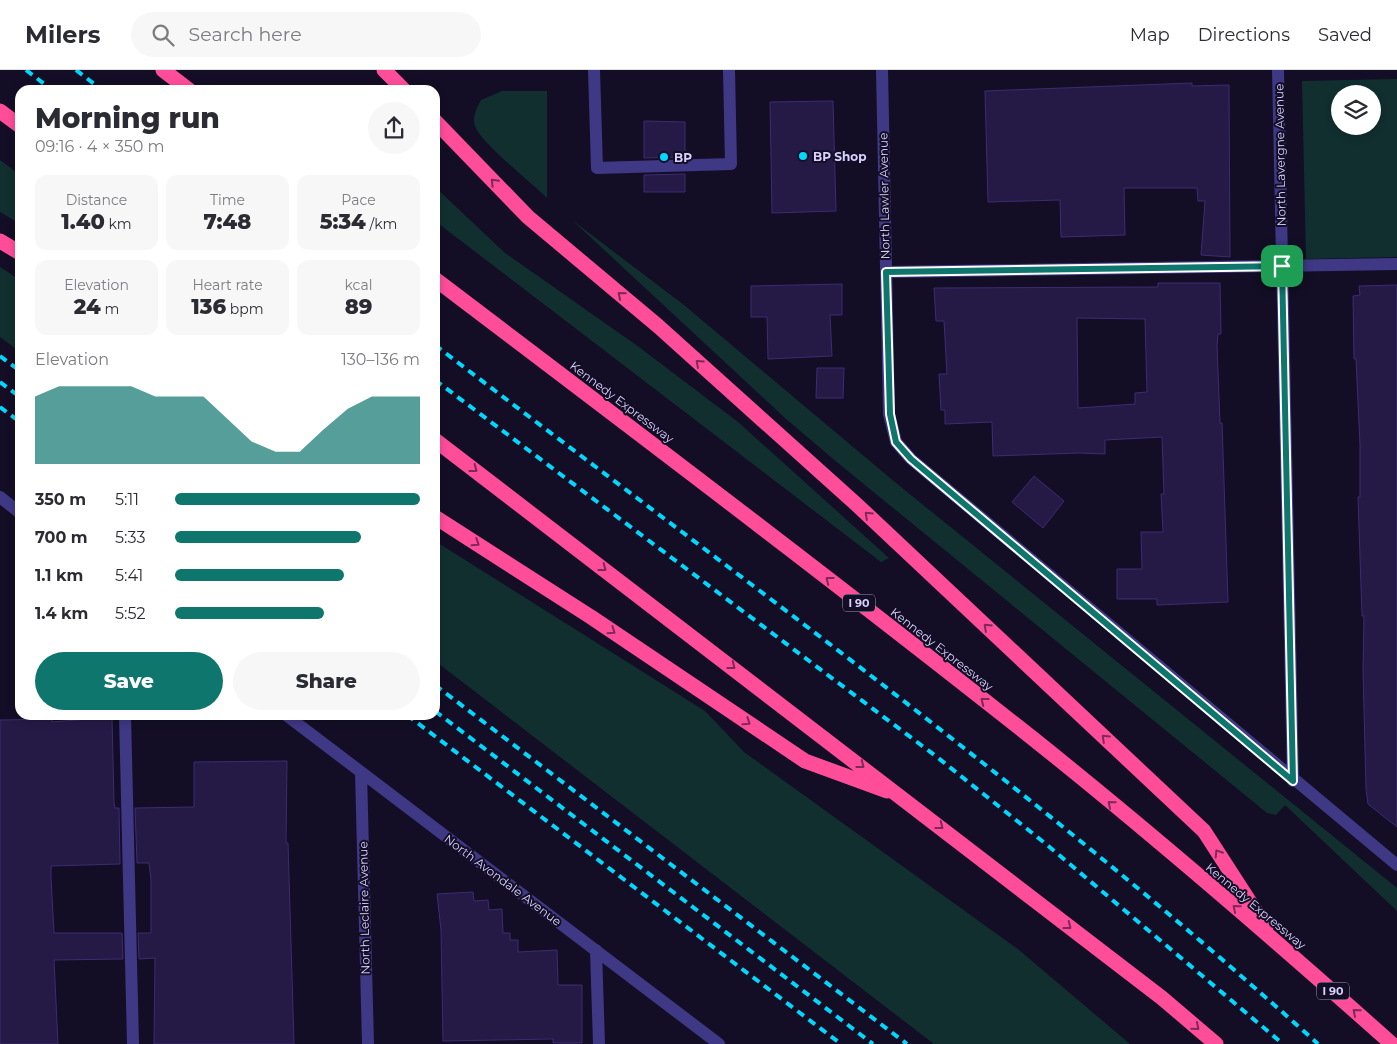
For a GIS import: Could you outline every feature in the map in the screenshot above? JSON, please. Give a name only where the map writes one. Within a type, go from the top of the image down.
[{"type":"highway","points":[[163,70],[182,85]]},
{"type":"highway","points":[[384,70],[399,85]]},
{"type":"highway","points":[[0,111],[15,122]]},
{"type":"highway","points":[[440,126],[528,217],[658,326],[856,504],[1204,831],[1273,939]]},
{"type":"highway","points":[[0,241],[15,250]]},
{"type":"highway","name":"Kennedy Expressway","points":[[440,283],[726,499],[1033,739],[1273,939],[1392,1044]]},
{"type":"highway","points":[[440,444],[1162,998],[1216,1044]]},
{"type":"highway","points":[[440,520],[591,617],[805,761],[901,797]]},
{"type":"street","points":[[594,70],[597,168],[731,164],[728,70]]},
{"type":"street","name":"North Lawler Avenue","points":[[882,70],[890,414],[896,442],[911,459],[1293,781]]},
{"type":"street","name":"North Lavergne Avenue","points":[[1278,70],[1293,781]]},
{"type":"street","points":[[886,272],[1397,264]]},
{"type":"street","points":[[0,498],[15,509]]},
{"type":"street","points":[[125,720],[133,1044]]},
{"type":"street","name":"North Avondale Avenue","points":[[293,720],[719,1044]]},
{"type":"street","name":"North Leclaire Avenue","points":[[361,772],[368,1044]]},
{"type":"street","points":[[1293,781],[1397,865]]},
{"type":"street","points":[[596,950],[598,1044]]},
{"type":"green space","points":[[1397,79],[1397,257],[1306,259],[1302,81]]},
{"type":"green space","points":[[502,91],[547,91],[547,198],[486,142],[475,126],[475,116],[481,100]]},
{"type":"green space","points":[[0,160],[15,171],[15,221],[0,212]]},
{"type":"green space","points":[[440,192],[505,253],[639,347],[738,422],[889,558],[881,562],[440,225]]},
{"type":"green space","points":[[572,220],[684,305],[896,483],[1397,888],[1397,911],[1285,805],[1276,815],[1267,813],[838,463],[785,418]]},
{"type":"green space","points":[[0,267],[15,277],[15,348],[0,337]]},
{"type":"green space","points":[[440,544],[705,711],[744,752],[1019,950],[1130,1044],[934,1044],[440,665]]},
{"type":"building","points":[[1192,83],[1192,86],[1229,85],[1230,257],[1201,255],[1205,201],[1198,201],[1197,188],[1124,188],[1125,235],[1061,237],[1060,200],[988,202],[985,91]]},
{"type":"building","name":"BP Shop","points":[[833,101],[836,211],[772,213],[770,102]]},
{"type":"building","points":[[644,121],[685,122],[685,157],[644,158]]},
{"type":"building","points":[[685,174],[685,192],[644,192],[644,175]]},
{"type":"building","points":[[1158,283],[1220,283],[1221,334],[1218,334],[1217,346],[1220,423],[1222,423],[1228,602],[1157,605],[1157,599],[1117,599],[1117,569],[1142,569],[1141,532],[1163,532],[1161,494],[1164,494],[1162,437],[1105,440],[1105,454],[993,456],[992,422],[945,424],[945,410],[941,410],[939,374],[947,374],[944,321],[936,321],[934,288],[1158,287]],"holes":[[[1077,318],[1145,319],[1147,392],[1135,393],[1135,404],[1078,408]]]},
{"type":"building","points":[[842,284],[842,315],[830,315],[832,356],[768,359],[767,317],[751,317],[751,286]]},
{"type":"building","points":[[1397,285],[1397,827],[1368,804],[1366,789],[1363,670],[1364,616],[1362,616],[1358,497],[1360,497],[1360,445],[1356,359],[1354,359],[1353,296],[1360,295],[1359,286]]},
{"type":"building","points":[[817,368],[844,368],[843,398],[816,398]]},
{"type":"building","points":[[1034,476],[1064,501],[1043,528],[1012,502]]},
{"type":"building","points":[[0,720],[52,720],[52,722],[112,720],[114,802],[115,808],[119,808],[120,864],[51,866],[54,933],[122,933],[123,959],[54,960],[58,1044],[0,1044]]},
{"type":"building","points":[[287,761],[286,843],[288,843],[294,1044],[154,1044],[155,958],[139,959],[138,933],[151,933],[151,880],[149,863],[137,863],[135,808],[194,807],[194,762]]},
{"type":"building","points":[[473,892],[474,901],[488,900],[489,910],[502,909],[503,933],[510,933],[510,940],[518,940],[518,952],[557,950],[558,985],[582,985],[582,1043],[553,1043],[553,1039],[443,1041],[441,930],[437,894]]},
{"type":"railway","points":[[26,70],[46,85]]},
{"type":"railway","points":[[76,70],[96,85]]},
{"type":"railway","points":[[440,349],[772,600],[995,772],[1212,951],[1318,1044]]},
{"type":"railway","points":[[0,356],[15,367]]},
{"type":"railway","points":[[0,382],[15,393]]},
{"type":"railway","points":[[440,384],[937,757],[1046,844],[1283,1044]]},
{"type":"railway","points":[[0,407],[15,418]]},
{"type":"railway","points":[[440,689],[907,1044]]},
{"type":"railway","points":[[440,715],[873,1044]]},
{"type":"railway","points":[[414,720],[841,1044]]},
{"type":"place","name":"BP Shop","points":[[803,156]]},
{"type":"place","name":"BP","points":[[664,157]]},
{"type":"route","points":[[1282,266],[1293,781],[911,459],[896,442],[890,414],[886,272],[1282,266]]}]
